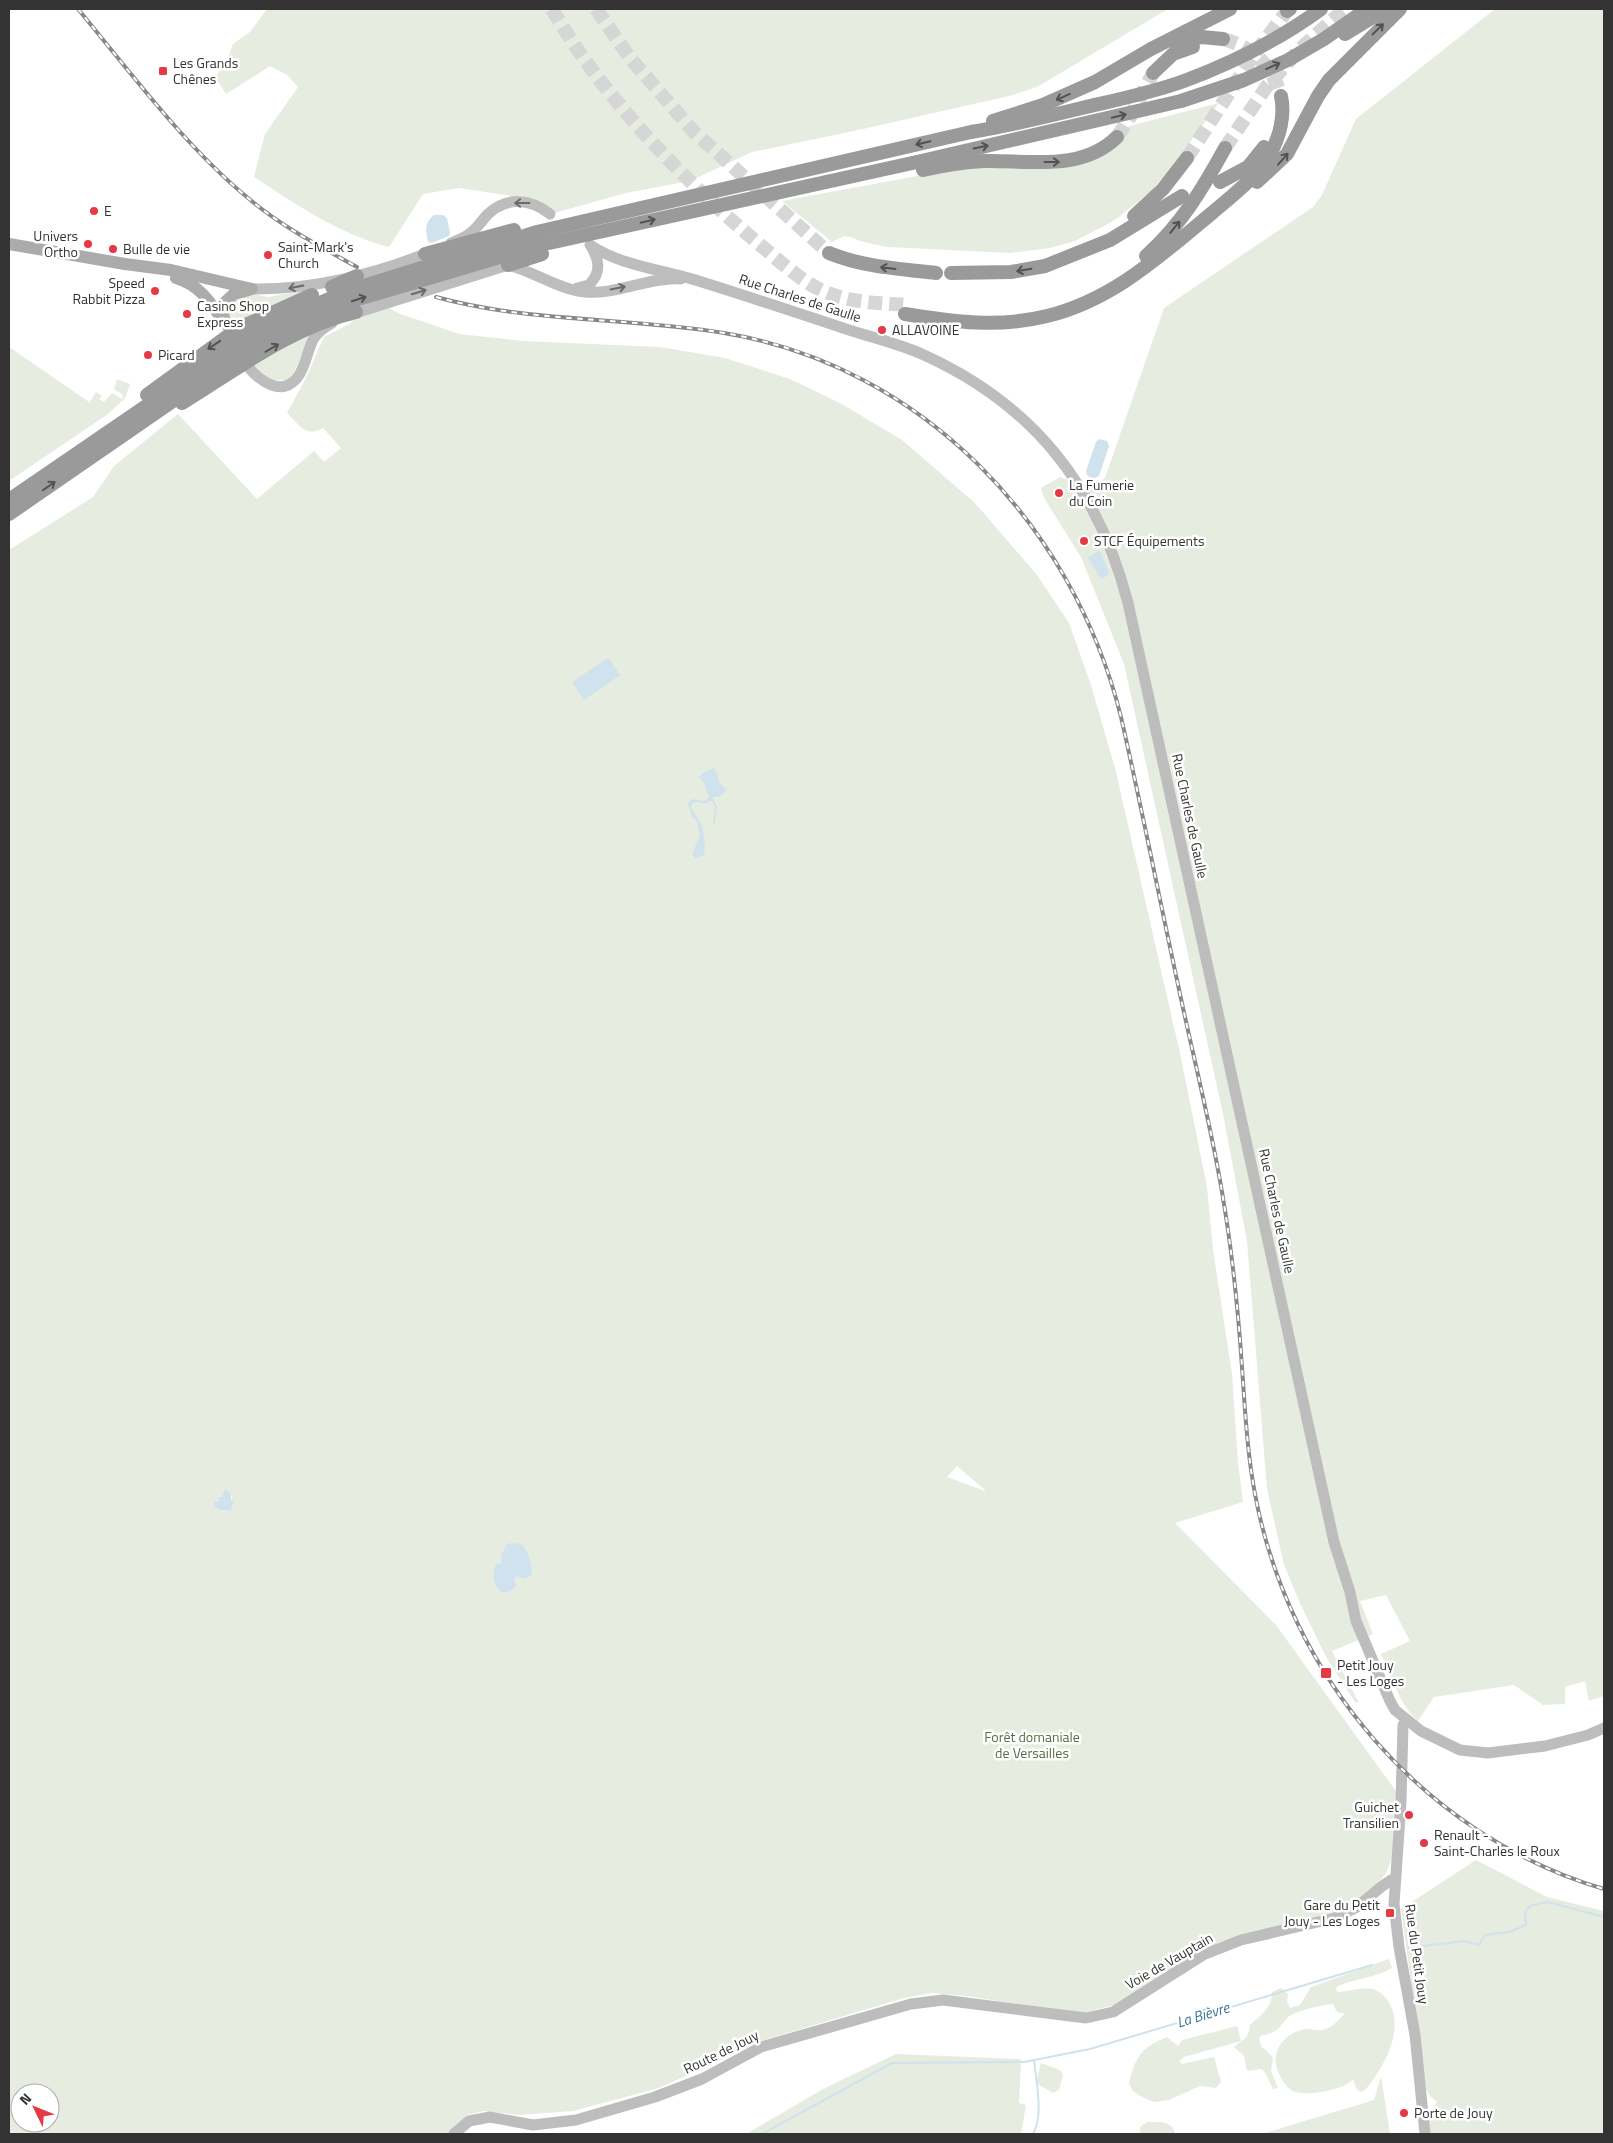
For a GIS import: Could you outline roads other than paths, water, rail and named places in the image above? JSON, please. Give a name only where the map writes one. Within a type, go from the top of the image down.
[{"type":"highway","points":[[1095,82],[1151,49],[1230,9]]},
{"type":"highway","points":[[9,500],[231,348],[267,326],[316,303],[362,286],[537,232],[971,132],[1006,126],[1167,86],[1205,72],[1279,36],[1322,9]]},
{"type":"highway","points":[[9,514],[251,347],[297,322],[355,300],[540,245],[917,162],[1181,101],[1244,80],[1288,60],[1324,39],[1367,9]]},
{"type":"highway","points":[[1324,39],[1334,41],[1386,9]]},
{"type":"highway","points":[[1225,148],[1198,194],[1166,238],[1130,269],[1099,288],[1061,304],[1030,312],[998,316],[907,310],[978,324],[1016,322],[1046,317],[1075,308],[1104,295],[1131,278],[1250,188],[1282,161],[1293,146],[1318,96],[1329,80],[1400,9]]},
{"type":"highway","points":[[971,132],[980,124],[1043,105],[1173,44],[1202,37],[1220,43],[1180,51],[1165,60],[1153,73]]},
{"type":"highway","points":[[1176,243],[1244,186],[1266,161],[1279,136],[1282,117],[1277,97],[1272,128],[1262,152],[1248,167],[1220,182]]},
{"type":"highway","points":[[917,162],[923,170],[968,162],[1070,161],[1099,152],[1117,137]]},
{"type":"highway","points":[[1070,256],[1114,231],[1148,204],[1168,183],[1187,158]]},
{"type":"highway","points":[[425,254],[534,224],[735,182],[747,185]]},
{"type":"highway","points":[[951,274],[1012,272],[1045,266],[1115,237],[1182,196]]},
{"type":"highway","points":[[508,265],[588,241],[600,232]]},
{"type":"highway","points":[[829,253],[872,266],[936,273]]},
{"type":"highway","points":[[76,454],[85,441],[238,328],[357,276]]},
{"type":"highway","points":[[154,413],[172,409],[299,332],[322,322],[356,312]]},
{"type":"main road","points":[[9,244],[180,272],[252,289],[286,289],[357,276],[425,254],[469,234],[488,214],[499,207],[522,201],[534,203],[550,214]]},
{"type":"main road","name":"Rue Charles de Gaulle","points":[[570,288],[589,285],[597,275],[598,261],[590,245],[603,254],[620,261],[698,280],[911,350],[937,362],[992,393],[1021,417],[1058,456],[1083,492],[1098,519],[1118,567],[1128,603],[1334,1542],[1350,1592],[1356,1621],[1371,1660],[1392,1705],[1404,1717],[1425,1734],[1449,1746],[1469,1752],[1488,1753],[1545,1746],[1588,1735],[1604,1728]]},
{"type":"main road","points":[[248,367],[260,380],[267,384],[280,386],[289,384],[297,377],[311,343],[320,331],[333,322],[356,312],[508,265],[528,270],[570,288]]},
{"type":"main road","points":[[147,268],[191,284],[208,298],[225,324],[223,309],[228,298],[234,294],[252,289]]},
{"type":"main road","name":"Rue Charles de Gaulle","points":[[570,288],[594,292],[657,280],[698,280]]},
{"type":"main road","points":[[208,298],[214,291],[212,281]]},
{"type":"main road","name":"Rue du Petit Jouy","points":[[1404,1717],[1401,1800],[1395,1880],[1395,1916],[1415,2035],[1425,2134]]},
{"type":"main road","name":"Voie de Vauptain","points":[[1035,2013],[1086,2018],[1112,2012],[1203,1955],[1241,1940],[1335,1918],[1357,1907],[1381,1887],[1391,1880],[1395,1880]]},
{"type":"main road","name":"Route de Jouy","points":[[454,2134],[469,2122],[490,2117],[533,2126],[576,2120],[655,2097],[702,2079],[761,2047],[911,2004],[943,2000],[1035,2013]]},
{"type":"water","points":[[434,215],[443,215],[447,218],[450,233],[449,236],[432,243],[428,242],[426,227]]},
{"type":"water","points":[[1099,439],[1107,441],[1109,446],[1099,476],[1092,479],[1087,475],[1086,471],[1096,442]]},
{"type":"water","points":[[1098,551],[1101,553],[1109,572],[1107,576],[1101,579],[1088,558]]},
{"type":"water","points":[[608,658],[620,675],[584,700],[572,682]]},
{"type":"water","points":[[714,768],[716,773],[718,772],[719,782],[726,790],[721,796],[712,797],[717,806],[715,823],[713,823],[715,807],[711,800],[706,803],[694,802],[691,805],[702,827],[705,841],[704,855],[695,858],[692,854],[700,836],[697,821],[692,817],[688,803],[693,799],[704,801],[709,798],[704,783],[699,777]]},
{"type":"water","points":[[225,1489],[231,1494],[231,1500],[234,1502],[230,1511],[220,1510],[215,1507],[214,1502],[219,1501],[219,1497],[222,1497]]},
{"type":"water","points":[[517,1543],[523,1546],[529,1557],[532,1574],[526,1579],[516,1576],[514,1588],[510,1591],[502,1592],[494,1580],[494,1572],[496,1564],[502,1563],[501,1555],[507,1544]]},
{"type":"waterway","name":"La Bièvre","points":[[1408,1948],[1464,1941],[1479,1945],[1485,1935],[1509,1932],[1526,1925],[1525,1912],[1530,1906],[1548,1902],[1604,1917]]},
{"type":"waterway","name":"La Bièvre","points":[[762,2134],[892,2063],[1024,2062],[1090,2049],[1372,1965]]},
{"type":"waterway","name":"La Bièvre","points":[[1033,2134],[1039,2108],[1034,2060]]},
{"type":"tunnel","points":[[552,9],[572,42],[595,74],[646,135],[701,192],[782,263],[798,276],[833,295],[865,302],[909,305]]},
{"type":"tunnel","points":[[596,9],[630,58],[694,132],[829,253]]},
{"type":"tunnel","points":[[1225,148],[1267,86],[1299,50],[1345,9]]},
{"type":"tunnel","points":[[1187,158],[1253,56],[1287,11]]},
{"type":"tunnel","points":[[1223,39],[1244,47],[1260,59],[1267,67],[1281,96]]},
{"type":"tunnel","points":[[1117,137],[1130,117],[1153,73]]},
{"type":"railway","points":[[78,9],[159,108],[224,177],[274,218],[357,267]]},
{"type":"railway","points":[[436,297],[471,305],[543,316],[652,324],[724,333],[796,351],[863,380],[924,418],[979,465],[1027,520],[1067,581],[1098,647],[1121,717],[1218,1167],[1229,1236],[1239,1323],[1252,1478],[1272,1561],[1299,1625],[1333,1685],[1375,1740],[1423,1789],[1478,1831],[1539,1864],[1604,1889]]},
{"type":"place","name":"Les Grands Chênes","points":[[163,71]]},
{"type":"place","name":"E","points":[[94,211]]},
{"type":"place","name":"Univers Ortho","points":[[88,244]]},
{"type":"place","name":"Bulle de vie","points":[[113,249]]},
{"type":"place","name":"Saint-Mark's Church","points":[[268,255]]},
{"type":"place","name":"Speed Rabbit Pizza","points":[[155,291]]},
{"type":"place","name":"Casino Shop Express","points":[[187,314]]},
{"type":"place","name":"ALLAVOINE","points":[[882,330]]},
{"type":"place","name":"Picard","points":[[148,355]]},
{"type":"place","name":"La Fumerie du Coin","points":[[1059,493]]},
{"type":"place","name":"STCF Équipements","points":[[1084,541]]},
{"type":"place","name":"Petit Jouy - Les Loges","points":[[1326,1673]]},
{"type":"place","name":"Guichet Transilien","points":[[1409,1815]]},
{"type":"place","name":"Renault - Saint-Charles le Roux","points":[[1424,1843]]},
{"type":"place","name":"Gare du Petit Jouy - Les Loges","points":[[1390,1913]]},
{"type":"place","name":"Porte de Jouy","points":[[1404,2113]]},
{"type":"park label","name":"Forêt domaniale de Versailles","points":[[1032,1745]]}]
